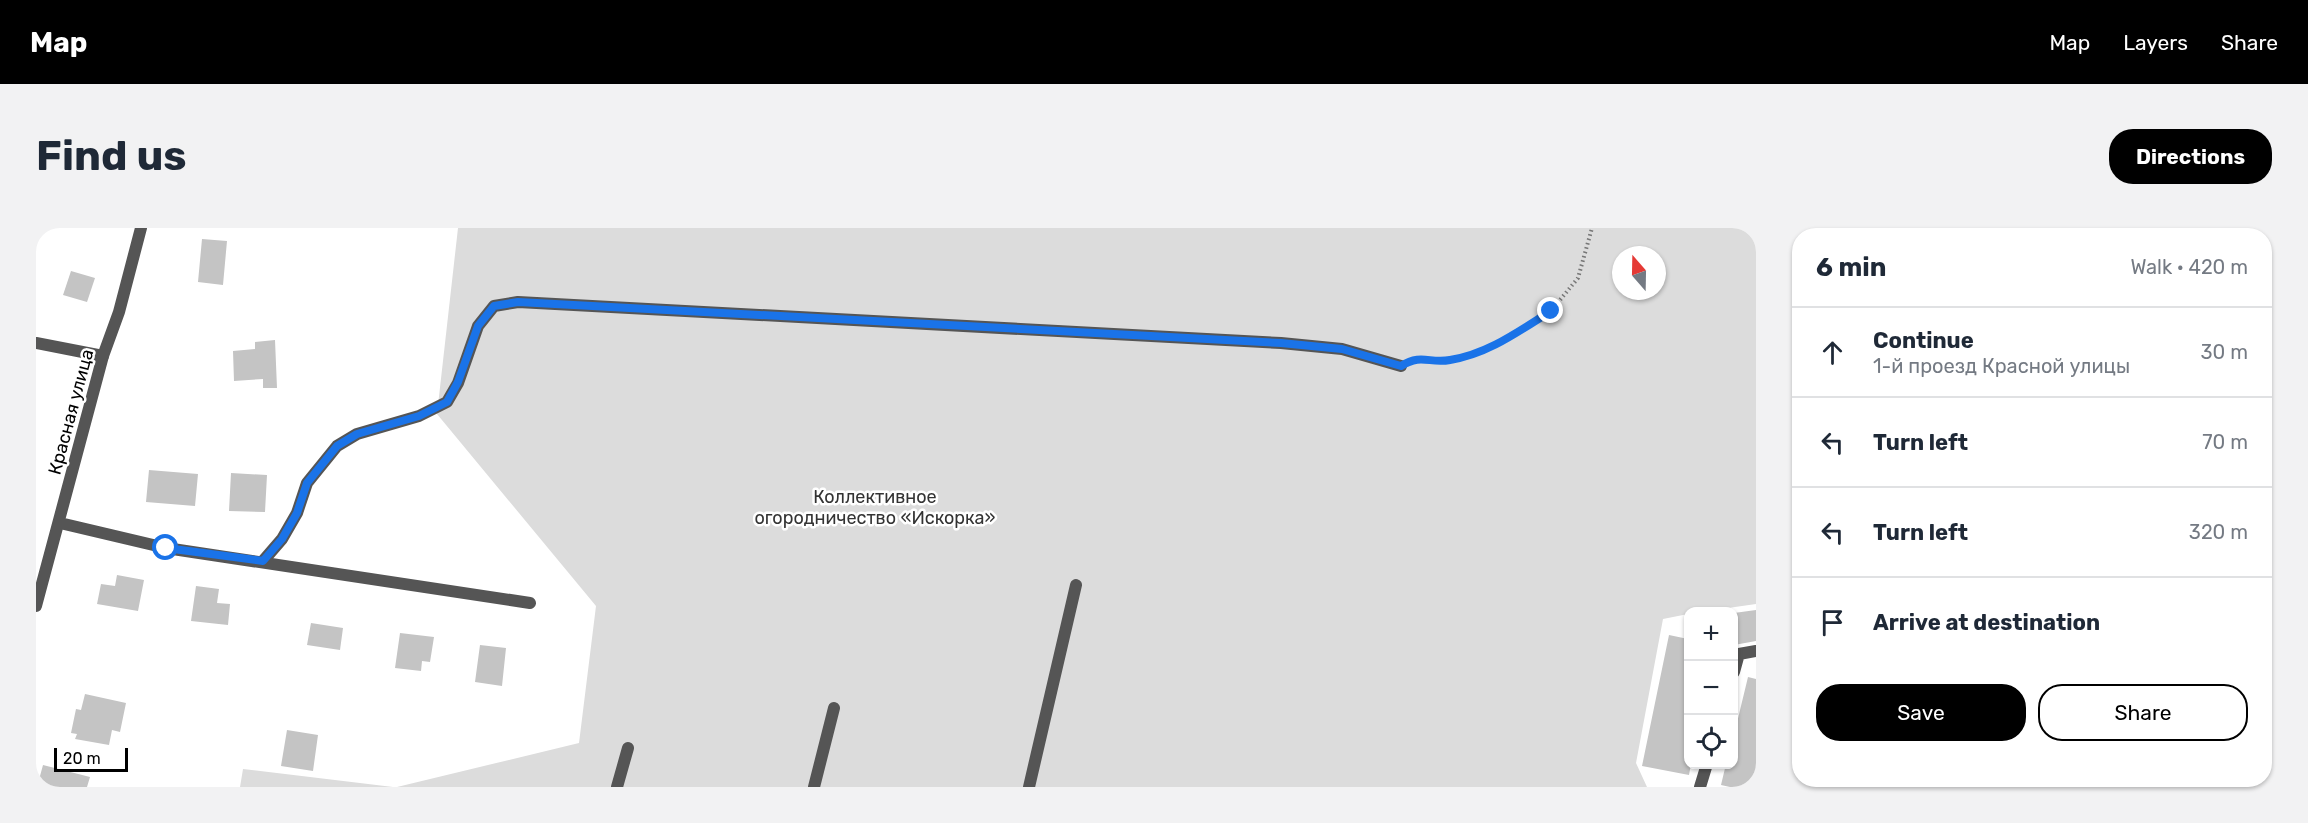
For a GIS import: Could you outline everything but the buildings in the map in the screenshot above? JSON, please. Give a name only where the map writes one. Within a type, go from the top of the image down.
[{"type":"street","name":"Красная улица","points":[[36,606],[103,356],[119,312],[141,228]]},
{"type":"street","points":[[263,561],[282,539],[297,513],[307,483],[337,446],[357,434],[419,416],[447,402],[458,382],[478,326],[494,306],[518,302],[1281,343],[1342,349],[1401,366]]},
{"type":"street","points":[[36,343],[103,356]]},
{"type":"street","points":[[60,523],[166,548],[530,603]]},
{"type":"street","points":[[1029,787],[1076,585]]},
{"type":"street","points":[[1737,661],[1739,654],[1756,651]]},
{"type":"street","points":[[814,787],[834,708]]},
{"type":"street","points":[[617,787],[628,748]]},
{"type":"street","points":[[1700,787],[1706,769]]},
{"type":"path","points":[[1401,366],[1413,359],[1448,361],[1489,349],[1551,311],[1578,278],[1592,228]]},
{"type":"green space","name":"Коллективное огородничество «Искорка»","points":[[458,228],[1756,228],[1756,604],[1735,607],[1684,607],[1684,615],[1663,619],[1636,763],[1647,787],[397,787],[579,743],[596,606],[437,414]]},
{"type":"green space","points":[[243,769],[393,787],[240,787]]},
{"type":"route","points":[[166,548],[263,561],[282,539],[297,513],[307,483],[337,446],[357,434],[419,416],[447,402],[458,382],[478,326],[494,306],[518,302],[1281,343],[1342,349],[1401,366],[1413,359],[1448,361],[1489,349],[1551,311]]}]
